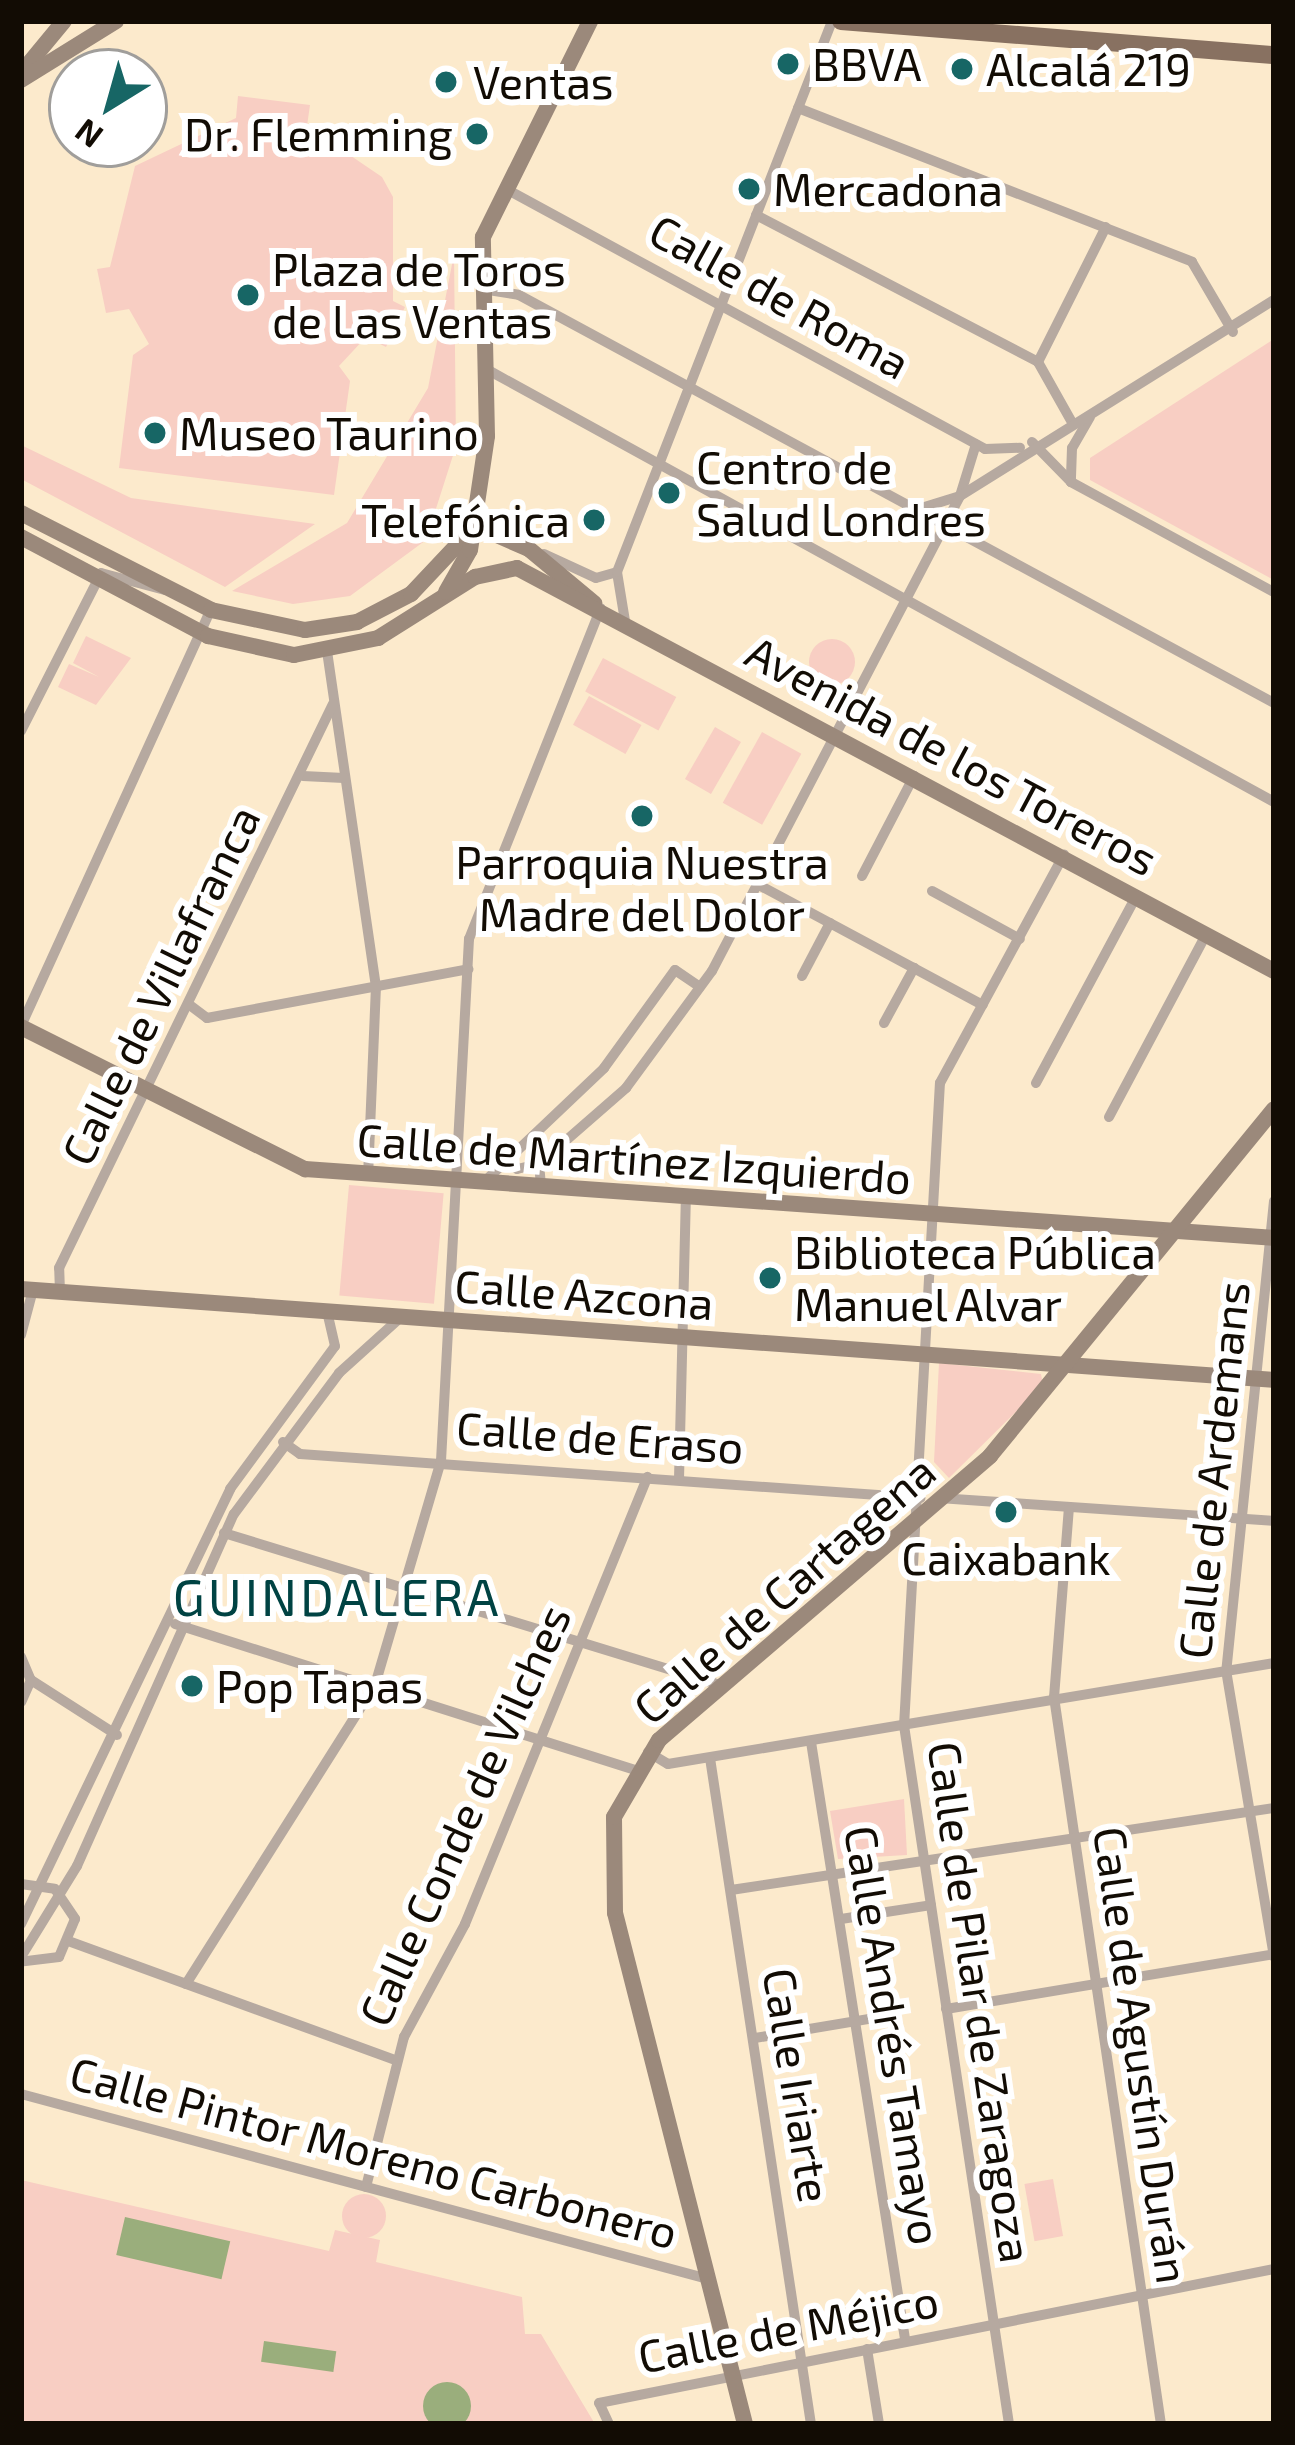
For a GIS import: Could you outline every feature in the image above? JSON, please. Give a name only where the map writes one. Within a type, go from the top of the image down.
[{"type":"main road","points":[[841,21],[1274,55]]},
{"type":"street","points":[[21,76],[64,21]]},
{"type":"street","points":[[21,76],[116,21]]},
{"type":"street","points":[[21,513],[211,610],[273,628],[357,622],[411,594],[476,526],[488,370],[483,236],[590,21]]},
{"type":"street","points":[[625,621],[617,572],[832,21]]},
{"type":"street","points":[[798,108],[1192,262],[1233,332]]},
{"type":"street","name":"Calle de Roma","points":[[506,189],[976,444],[1027,445]]},
{"type":"street","points":[[756,215],[1038,362],[1073,424]]},
{"type":"street","points":[[1038,362],[1106,227]]},
{"type":"street","points":[[482,289],[519,296],[1274,703]]},
{"type":"street","points":[[914,509],[960,496],[1027,445],[1090,417],[1268,314],[1274,300]]},
{"type":"street","points":[[488,370],[655,469],[1274,802]]},
{"type":"street","points":[[1071,482],[1072,448],[1090,417]]},
{"type":"street","points":[[508,1152],[517,1169],[539,1164],[626,1088],[700,987],[946,527],[976,444]]},
{"type":"street","points":[[1027,445],[1071,482],[1274,592]]},
{"type":"street","name":"Avenida de los Toreros","points":[[445,593],[476,526],[529,549],[598,607]]},
{"type":"street","name":"Avenida de los Toreros","points":[[21,537],[208,636],[265,652],[327,651],[395,630],[445,593],[503,567],[625,621],[1274,970]]},
{"type":"street","points":[[529,549],[596,578],[617,572]]},
{"type":"street","points":[[21,730],[98,578],[168,590]]},
{"type":"street","points":[[186,1984],[375,1685],[441,1461],[472,925],[598,607]]},
{"type":"street","points":[[21,1026],[208,636],[211,610]]},
{"type":"street","points":[[327,651],[376,986],[368,1175]]},
{"type":"street","name":"Calle de Villafranca","points":[[60,1292],[59,1268],[191,1006],[334,704]]},
{"type":"street","name":"Calle de Villafranca","points":[[303,776],[344,778]]},
{"type":"street","points":[[862,876],[914,776]]},
{"type":"street","points":[[922,1518],[916,1498],[927,1216],[940,1083],[1064,855]]},
{"type":"street","points":[[757,884],[983,1005]]},
{"type":"street","points":[[932,892],[1020,939]]},
{"type":"street","points":[[1036,1083],[1136,895]]},
{"type":"street","points":[[802,976],[830,923]]},
{"type":"street","points":[[1109,1117],[1207,934]]},
{"type":"street","points":[[884,1023],[914,968]]},
{"type":"street","points":[[191,1006],[207,1018],[468,969]]},
{"type":"street","points":[[483,1183],[508,1152],[604,1069],[675,970],[700,987]]},
{"type":"street","name":"Calle de Martínez Izquierdo","points":[[21,1026],[288,1164],[368,1175],[1273,1238]]},
{"type":"street","name":"Calle de Cartagena","points":[[745,2424],[610,1886],[610,1833],[634,1770],[720,1685],[945,1498],[1072,1364],[1272,1119]]},
{"type":"street","points":[[539,1164],[541,1186]]},
{"type":"street","points":[[680,1479],[686,1198]]},
{"type":"street","name":"Calle de Ardemans","points":[[1274,1202],[1266,1380],[1243,1519],[1226,1670],[1274,1955]]},
{"type":"street","points":[[21,1335],[27,1290]]},
{"type":"street","name":"Calle Azcona","points":[[27,1290],[1266,1380]]},
{"type":"street","points":[[21,1924],[47,1885],[230,1489],[335,1346],[327,1312]]},
{"type":"street","points":[[71,1942],[46,1963],[21,1960],[63,1894],[224,1533],[283,1442],[402,1317]]},
{"type":"street","name":"Calle de Eraso","points":[[283,1442],[300,1454],[1274,1522]]},
{"type":"street","name":"Calle Conde de Vilches","points":[[365,2187],[396,2060],[542,1738],[647,1477]]},
{"type":"street","name":"Calle de Agustín Durán","points":[[1069,1508],[1054,1697],[1161,2424]]},
{"type":"street","name":"Calle de Pilar de Zaragoza","points":[[922,1518],[904,1726],[1009,2424]]},
{"type":"street","points":[[224,1533],[720,1685]]},
{"type":"street","points":[[162,1630],[182,1623],[634,1770]]},
{"type":"street","points":[[21,1657],[31,1680],[117,1735]]},
{"type":"street","points":[[648,1752],[668,1764],[1274,1664]]},
{"type":"street","points":[[21,1702],[31,1680]]},
{"type":"street","name":"Calle Andrés Tamayo","points":[[811,1742],[905,2339]]},
{"type":"street","name":"Calle Iriarte","points":[[710,1758],[811,2424]]},
{"type":"street","points":[[731,1890],[1274,1808]]},
{"type":"street","points":[[23,1881],[47,1885],[63,1894]]},
{"type":"street","points":[[63,1894],[71,1942]]},
{"type":"street","points":[[841,1919],[931,1905]]},
{"type":"street","points":[[71,1942],[396,2060]]},
{"type":"street","points":[[946,2009],[1274,1955]]},
{"type":"street","points":[[755,2038],[893,2015]]},
{"type":"street","name":"Calle Pintor Moreno Carbonero","points":[[21,2094],[708,2279]]},
{"type":"street","name":"Calle de Méjico","points":[[609,2424],[599,2403],[1274,2269]]},
{"type":"street","points":[[867,2349],[879,2424]]},
{"type":"shaded area","name":"Plaza de Toros de Las Ventas","points":[[238,96],[310,105],[307,126],[382,177],[393,197],[393,301],[405,307],[386,347],[366,337],[339,366],[350,381],[334,495],[119,468],[133,355],[149,344],[129,309],[106,313],[97,269],[110,267],[135,168],[168,168],[168,150],[236,118]]},
{"type":"shaded area","points":[[454,254],[456,446],[426,540],[350,596],[293,604],[232,591],[347,523],[428,388]]},
{"type":"shaded area","points":[[1274,339],[1274,580],[1090,480],[1090,458]]},
{"type":"shaded area","points":[[21,445],[131,498],[315,524],[225,587],[21,479]]},
{"type":"shaded area","points":[[86,636],[131,658],[96,705],[58,687],[69,664],[99,677],[73,663]]},
{"type":"shaded area","points":[[832,639],[848,646],[855,662],[848,678],[832,685],[816,678],[809,662],[816,646]]},
{"type":"shaded area","points":[[603,658],[676,697],[658,731],[585,692]]},
{"type":"shaded area","points":[[589,696],[641,725],[625,754],[573,725]]},
{"type":"shaded area","points":[[715,727],[741,742],[711,794],[685,779]]},
{"type":"shaded area","points":[[762,732],[801,754],[762,825],[723,803]]},
{"type":"shaded area","points":[[349,1185],[444,1193],[434,1304],[339,1296]]},
{"type":"shaded area","points":[[939,1363],[1041,1374],[1043,1385],[949,1478],[934,1462]]},
{"type":"shaded area","points":[[904,1799],[907,1855],[838,1859],[830,1811]]},
{"type":"shaded area","points":[[1053,2179],[1063,2236],[1035,2241],[1024,2184]]},
{"type":"shaded area","points":[[21,2180],[329,2251],[335,2230],[380,2240],[376,2262],[522,2297],[525,2334],[541,2334],[595,2424],[21,2424]]},
{"type":"shaded area","points":[[364,2194],[380,2200],[386,2216],[380,2232],[364,2238],[348,2232],[342,2216],[348,2200]]},
{"type":"shaded area","points":[[125,2217],[230,2241],[221,2279],[116,2255]]},
{"type":"shaded area","points":[[264,2341],[336,2351],[333,2372],[261,2362]]},
{"type":"shaded area","points":[[447,2382],[464,2389],[471,2406],[464,2423],[447,2430],[430,2423],[423,2406],[430,2389]]},
{"type":"place","name":"BBVA","points":[[788,64]]},
{"type":"place","name":"Alcalá 219","points":[[962,69]]},
{"type":"place","name":"Ventas","points":[[446,82]]},
{"type":"place","name":"Dr. Flemming","points":[[477,134]]},
{"type":"place","name":"Mercadona","points":[[749,189]]},
{"type":"place","name":"Plaza de Toros de Las Ventas","points":[[248,295]]},
{"type":"place","name":"Museo Taurino","points":[[155,433]]},
{"type":"place","name":"Centro de Salud Londres","points":[[669,493]]},
{"type":"place","name":"Telefónica","points":[[594,520]]},
{"type":"place","name":"Parroquia Nuestra Madre del Dolor","points":[[642,816]]},
{"type":"place","name":"Biblioteca Pública Manuel Alvar","points":[[770,1278]]},
{"type":"place","name":"Caixabank","points":[[1006,1512]]},
{"type":"place","name":"Pop Tapas","points":[[192,1686]]},
{"type":"district","name":"GUINDALERA","points":[[337,1596]]}]
